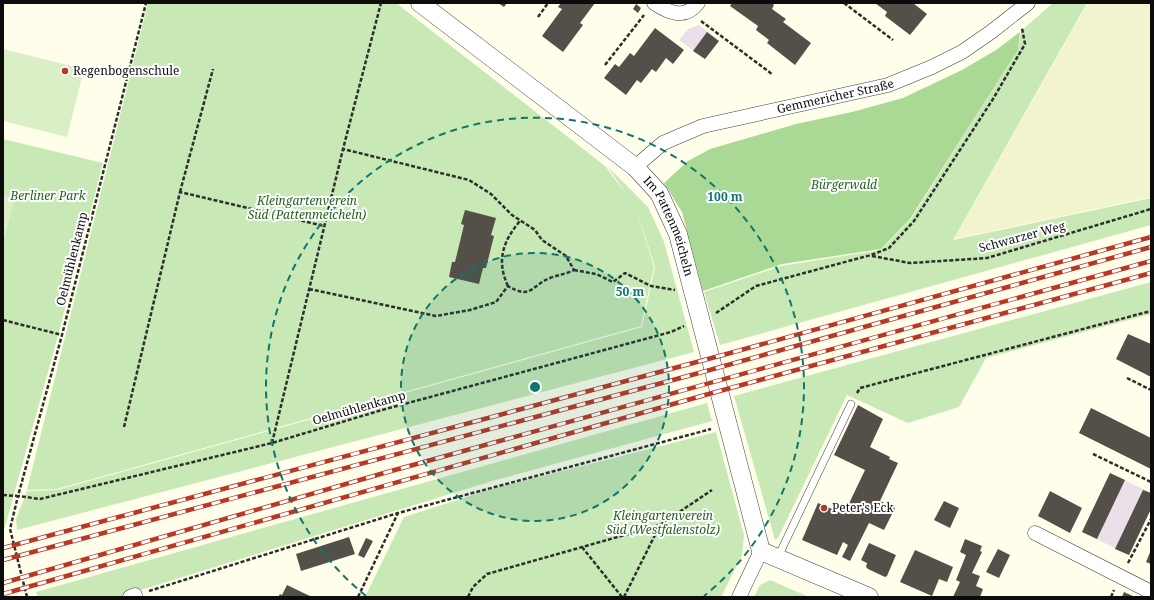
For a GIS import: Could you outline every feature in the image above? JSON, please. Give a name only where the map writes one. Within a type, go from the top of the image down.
[{"type":"street","name":"Im Pattenmeicheln","points":[[420,3],[635,167],[659,194],[678,234],[761,551]]},
{"type":"street","points":[[651,6],[672,14],[682,14],[694,7]]},
{"type":"street","name":"Gemmericher Straße","points":[[635,167],[663,143],[702,126],[896,82],[932,67],[962,52],[1018,6]]},
{"type":"street","points":[[1035,533],[1151,592]]},
{"type":"street","points":[[738,597],[761,551],[869,597]]},
{"type":"lane","points":[[777,559],[852,404]]},
{"type":"path","name":"Oelmühlenkamp","points":[[27,597],[10,529],[62,335],[146,3]]},
{"type":"path","points":[[272,443],[343,149],[382,3]]},
{"type":"path","points":[[538,17],[548,3]]},
{"type":"path","points":[[844,3],[893,40]]},
{"type":"path","points":[[605,65],[651,6]]},
{"type":"path","points":[[734,302],[756,286],[871,256],[889,248],[914,221],[992,99],[1025,44],[1018,6]]},
{"type":"path","points":[[694,7],[772,74]]},
{"type":"path","points":[[124,427],[180,192],[213,69]]},
{"type":"path","points":[[343,149],[469,180],[491,194],[520,220],[535,230],[542,240],[551,248],[566,256],[574,270]]},
{"type":"path","points":[[180,192],[324,226]]},
{"type":"path","name":"Schwarzer Weg","points":[[871,256],[910,263],[987,258],[1151,209]]},
{"type":"path","points":[[520,220],[508,234],[502,257],[501,272],[508,286],[517,292],[528,292],[549,278],[566,274],[574,270],[596,274],[613,282],[625,273],[651,286]]},
{"type":"path","points":[[309,289],[436,316],[470,310],[496,302],[508,286]]},
{"type":"path","points":[[852,404],[860,388],[1151,311]]},
{"type":"path","name":"Oelmühlenkamp","points":[[18,496],[40,499],[272,443],[382,410],[671,332],[701,318]]},
{"type":"path","points":[[3,320],[62,335]]},
{"type":"path","points":[[1127,378],[1151,390]]},
{"type":"path","points":[[133,596],[398,513],[728,424]]},
{"type":"path","points":[[1093,454],[1151,482]]},
{"type":"path","points":[[468,597],[473,587],[487,574],[660,525],[712,490]]},
{"type":"path","points":[[3,495],[18,496]]},
{"type":"path","points":[[358,597],[398,513]]},
{"type":"path","points":[[1120,577],[1151,519]]},
{"type":"path","points":[[582,548],[623,597],[660,525]]},
{"type":"shaded area","points":[[699,25],[719,41],[705,59],[679,40],[688,29]]},
{"type":"shaded area","points":[[1110,473],[1151,493],[1151,509],[1129,555],[1082,532]]},
{"type":"green space","name":"Kleingartenverein Süd (Pattenmeicheln)","points":[[148,3],[396,3],[605,166],[627,195],[608,167],[648,207],[664,242],[694,352],[17,530],[16,519],[27,491],[57,490],[642,327],[655,267],[635,205],[654,267],[641,326],[57,489],[27,490]]},
{"type":"green space","points":[[1053,3],[1087,3],[953,240],[1151,198],[1151,225],[720,345],[704,292],[781,266],[881,250],[911,219],[1018,50],[1021,31]]},
{"type":"green space","points":[[1088,3],[1151,3],[1151,197],[954,239]]},
{"type":"green space","name":"Bürgerwald","points":[[1020,32],[1018,50],[910,219],[881,249],[782,264],[703,291],[682,212],[664,183],[688,161],[710,149],[796,124],[852,112],[903,98],[962,70],[996,50]]},
{"type":"green space","points":[[3,49],[84,69],[67,137],[3,121]]},
{"type":"green space","name":"Berliner Park","points":[[3,139],[103,163],[56,343],[3,534]]},
{"type":"green space","points":[[3,195],[15,198],[3,243]]},
{"type":"green space","points":[[1151,282],[1151,314],[986,358],[959,407],[908,423],[847,395],[778,538],[775,540],[734,396]]},
{"type":"green space","points":[[707,403],[712,421],[492,481],[118,597],[38,597],[36,592]]},
{"type":"green space","name":"Kleingartenverein Süd (Westfalenstolz)","points":[[716,432],[744,535],[742,555],[721,597],[365,597],[404,517],[495,488]]},
{"type":"green space","points":[[770,580],[809,597],[754,597],[760,585]]},
{"type":"building","points":[[498,3],[507,3],[504,7]]},
{"type":"building","points":[[561,3],[595,3],[580,23],[583,25],[563,52],[542,36],[562,9],[558,7]]},
{"type":"building","points":[[732,3],[772,3],[774,5],[772,9],[786,19],[783,22],[811,43],[795,65],[767,43],[769,40],[756,30],[758,26],[730,6]]},
{"type":"building","points":[[875,3],[913,3],[927,14],[910,35],[885,16],[887,12]]},
{"type":"building","points":[[636,4],[641,8],[638,13],[633,9]]},
{"type":"building","points":[[655,28],[684,50],[673,64],[666,58],[656,72],[652,69],[641,83],[637,80],[626,95],[604,78],[615,64],[619,67],[630,53],[634,56]]},
{"type":"building","points":[[707,32],[719,41],[705,59],[693,51]]},
{"type":"building","points":[[465,210],[496,218],[491,235],[494,236],[486,268],[483,268],[479,284],[449,277],[452,262],[455,262],[464,225],[461,224]]},
{"type":"building","points":[[1128,334],[1151,344],[1151,377],[1116,359]]},
{"type":"building","points":[[858,405],[883,419],[870,447],[890,457],[889,459],[898,463],[880,501],[895,508],[884,530],[869,523],[850,561],[842,557],[848,545],[843,542],[837,555],[802,540],[818,503],[844,514],[865,470],[834,455]]},
{"type":"building","points":[[1091,408],[1151,438],[1151,469],[1079,433]]},
{"type":"building","points":[[1110,473],[1125,480],[1097,539],[1082,532]]},
{"type":"building","points":[[1143,490],[1151,493],[1151,509],[1129,555],[1115,549]]},
{"type":"building","points":[[1050,491],[1082,508],[1070,533],[1038,516]]},
{"type":"building","points":[[944,501],[959,508],[950,528],[934,520]]},
{"type":"building","points":[[349,537],[355,554],[301,571],[296,554]]},
{"type":"building","points":[[366,538],[373,541],[364,558],[358,555]]},
{"type":"building","points":[[965,539],[982,546],[980,551],[982,552],[972,573],[980,576],[976,586],[983,589],[980,597],[953,597],[960,582],[956,580],[966,555],[960,552]]},
{"type":"building","points":[[869,543],[896,555],[887,576],[885,577],[868,569],[866,567],[867,563],[861,560]]},
{"type":"building","points":[[998,549],[1010,555],[999,578],[986,572]]},
{"type":"building","points":[[915,550],[953,567],[947,582],[939,579],[932,596],[900,582]]},
{"type":"building","points":[[1151,550],[1151,564],[1146,562]]},
{"type":"building","points":[[287,585],[312,597],[278,597],[280,594],[282,595]]},
{"type":"building","points":[[1124,592],[1135,597],[1122,597]]},
{"type":"railway","points":[[3,548],[723,355],[1151,237]]},
{"type":"railway","points":[[3,560],[699,373],[1151,247]]},
{"type":"railway","points":[[3,583],[384,473],[1151,261]]},
{"type":"railway","points":[[3,594],[705,395],[1151,273]]},
{"type":"place","name":"Regenbogenschule","points":[[65,71]]},
{"type":"place","name":"Peter's Eck","points":[[824,508]]}]
